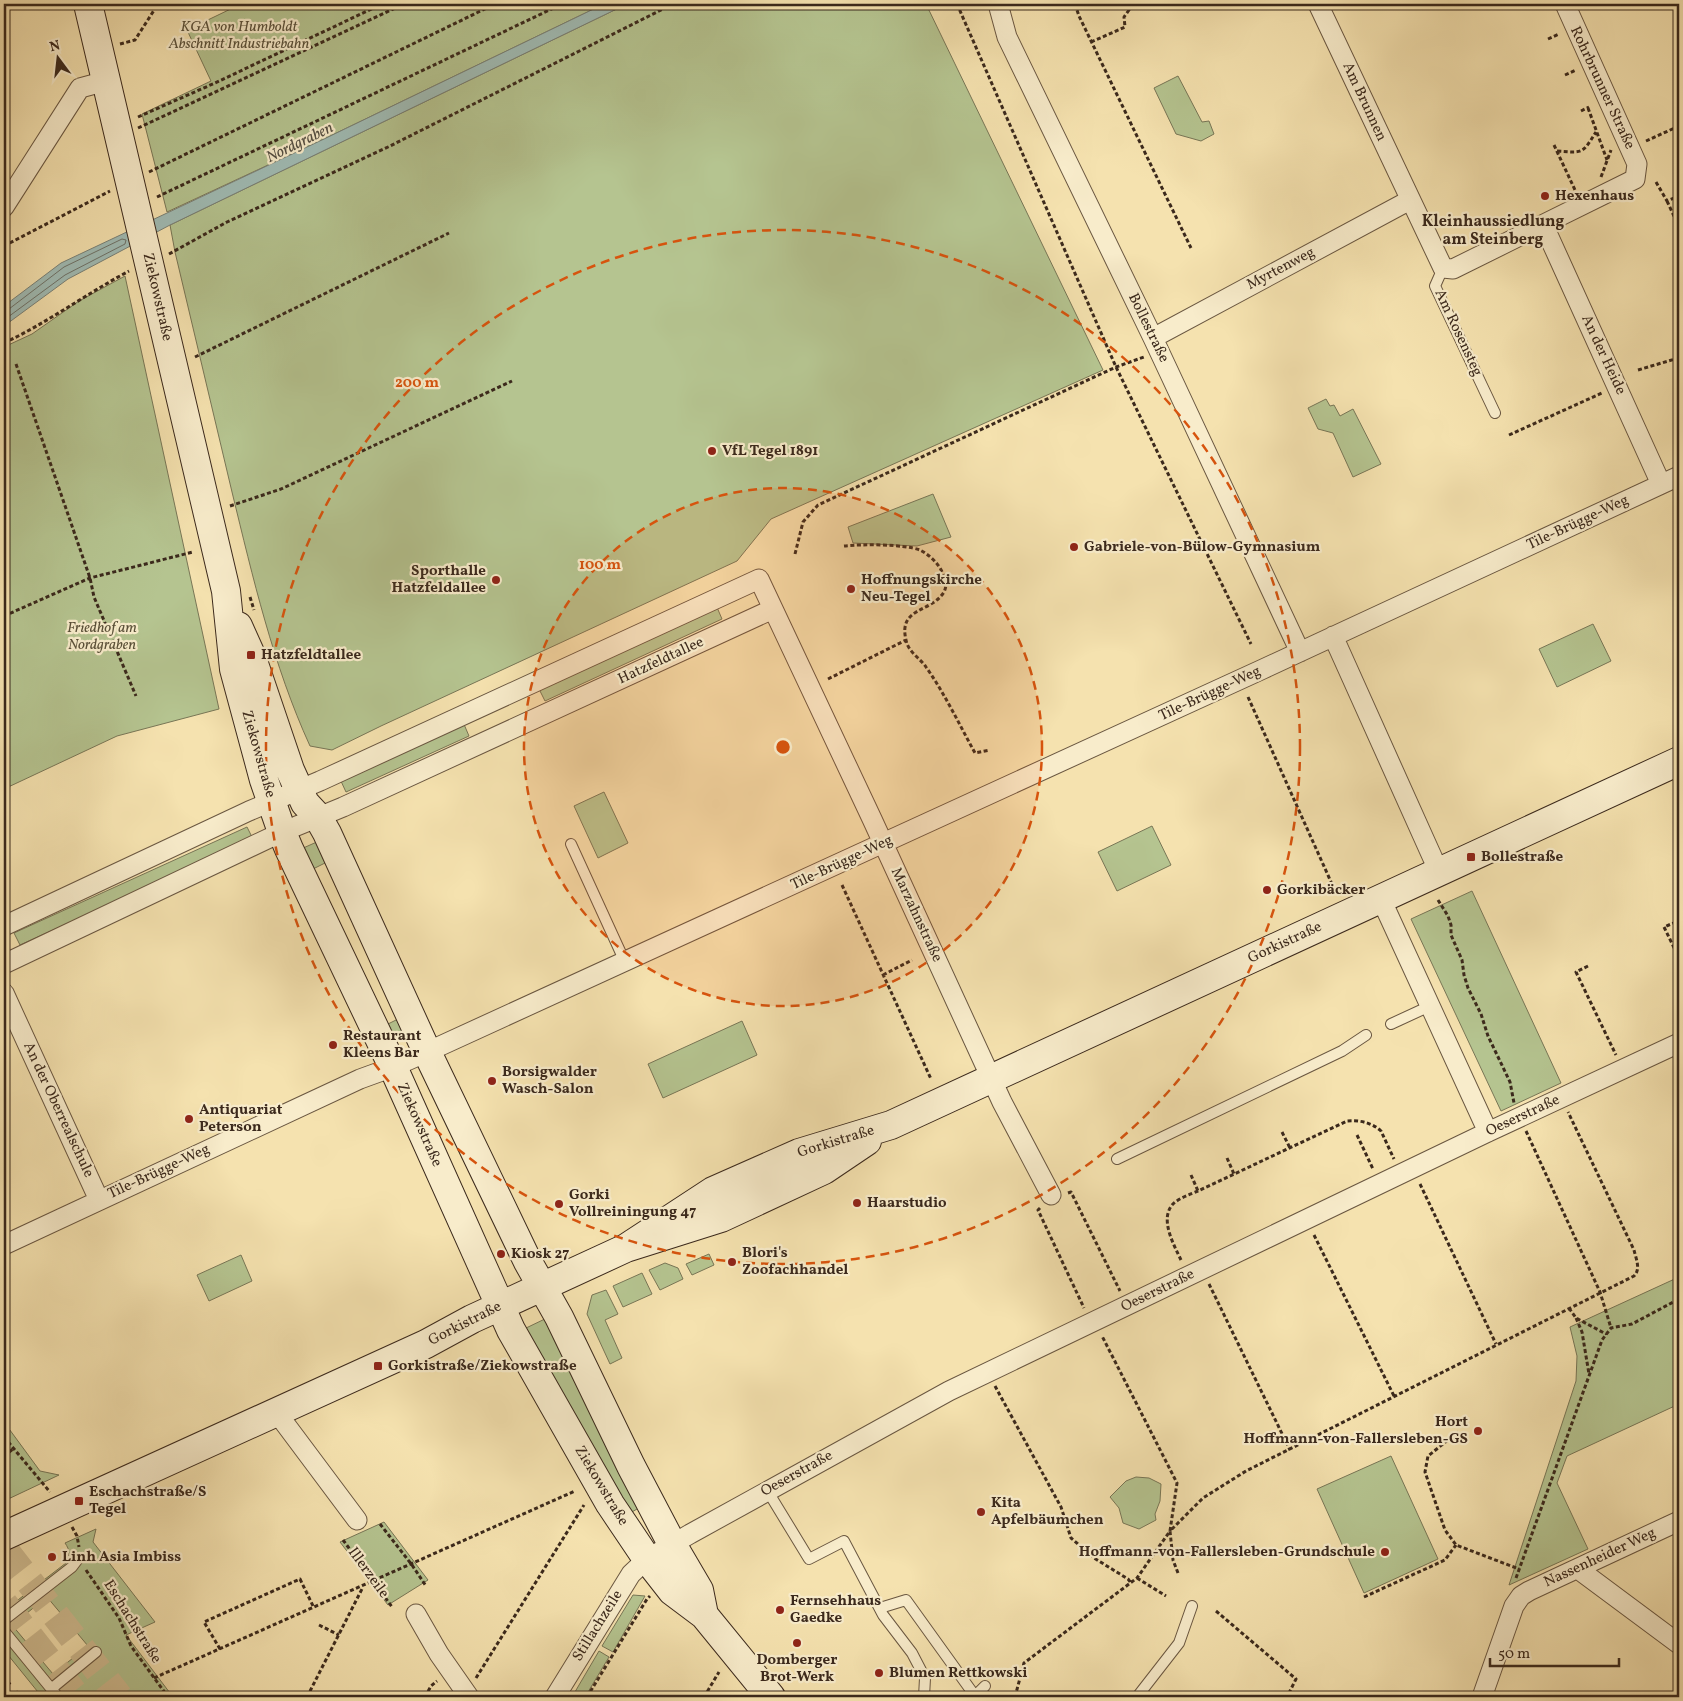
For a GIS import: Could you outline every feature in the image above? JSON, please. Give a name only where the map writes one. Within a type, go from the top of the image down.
[{"type":"street","name":"Ziekowstraße","points":[[88,4],[130,181],[147,205],[149,260],[226,592],[234,669],[264,780],[282,832],[393,1067],[511,1330],[610,1504],[647,1559],[672,1591],[704,1614],[771,1697]]},
{"type":"street","name":"Bollestraße","points":[[998,4],[1007,37],[1153,338],[1300,652]]},
{"type":"street","name":"Am Brunnen","points":[[1318,4],[1410,200]]},
{"type":"street","name":"Rohrbrunner Straße","points":[[1544,226],[1635,179],[1637,172],[1637,164],[1565,4]]},
{"type":"street","points":[[4,207],[80,88],[106,81]]},
{"type":"street","name":"Myrtenweg","points":[[1153,338],[1410,200]]},
{"type":"street","name":"Am Rosensteg","points":[[1410,200],[1443,268]]},
{"type":"street","points":[[1443,268],[1453,269],[1544,226]]},
{"type":"street","name":"An der Heide","points":[[1544,226],[1661,484]]},
{"type":"street","name":"Tile-Brügge-Weg","points":[[4,1245],[360,1079],[427,1052],[625,962],[1679,476]]},
{"type":"street","name":"Marzahnstraße","points":[[299,790],[759,579],[991,1079],[1051,1196]]},
{"type":"street","name":"Ziekowstraße","points":[[226,592],[251,655],[290,770],[305,803],[318,817],[327,832],[427,1052],[528,1262],[560,1317],[630,1466],[699,1590],[704,1614]]},
{"type":"street","name":"Hatzfeldtallee","points":[[4,964],[282,832],[773,609]]},
{"type":"street","points":[[1333,636],[1439,872]]},
{"type":"street","name":"Gorkistraße","points":[[4,1536],[278,1413],[426,1344],[472,1319],[626,1248],[713,1191],[799,1153],[891,1125],[1679,761]]},
{"type":"street","points":[[4,926],[299,790]]},
{"type":"street","points":[[1381,899],[1488,1132]]},
{"type":"street","name":"An der Oberrealschule","points":[[4,992],[99,1200]]},
{"type":"street","name":"Oeserstraße","points":[[647,1559],[767,1490],[949,1391],[1488,1132],[1679,1043]]},
{"type":"street","points":[[278,1413],[357,1520]]},
{"type":"street","name":"Nassenheider Weg","points":[[1519,1587],[1529,1591],[1679,1521]]},
{"type":"street","name":"Stillachzeile","points":[[554,1697],[631,1574],[647,1559]]},
{"type":"street","points":[[1578,1569],[1679,1644]]},
{"type":"street","points":[[1482,1697],[1519,1587]]},
{"type":"street","points":[[416,1614],[439,1654],[470,1691]]},
{"type":"lane","name":"Am Rosensteg","points":[[1443,268],[1435,286],[1495,413]]},
{"type":"lane","points":[[570,844],[625,962]]},
{"type":"lane","points":[[1391,1024],[1430,1006]]},
{"type":"lane","points":[[1117,1159],[1342,1051],[1366,1035]]},
{"type":"lane","points":[[767,1490],[809,1559],[844,1540],[880,1608],[912,1653],[925,1678],[924,1697]]},
{"type":"lane","points":[[4,1620],[72,1566],[78,1559]]},
{"type":"lane","points":[[880,1608],[906,1600],[974,1697],[985,1686]]},
{"type":"lane","points":[[1138,1697],[1179,1643],[1192,1606]]},
{"type":"lane","points":[[4,1631],[58,1697]]},
{"type":"lane","points":[[51,1689],[96,1652]]},
{"type":"path","points":[[119,44],[134,40],[158,4]]},
{"type":"path","points":[[138,117],[216,83],[382,4]]},
{"type":"path","points":[[120,136],[404,4]]},
{"type":"path","points":[[4,246],[130,181],[495,4]]},
{"type":"path","points":[[147,205],[562,4]]},
{"type":"path","points":[[4,343],[33,330],[149,260],[388,147],[673,4]]},
{"type":"path","points":[[957,4],[1116,368],[1251,644]]},
{"type":"path","points":[[1075,4],[1078,16],[1191,248]]},
{"type":"path","points":[[1091,42],[1125,28],[1124,17],[1129,10],[1128,4]]},
{"type":"path","points":[[1588,108],[1607,160]]},
{"type":"path","points":[[1639,144],[1679,126]]},
{"type":"path","points":[[1557,151],[1578,153],[1584,151],[1597,131]]},
{"type":"path","points":[[1554,145],[1578,198]]},
{"type":"path","points":[[1598,186],[1612,146]]},
{"type":"path","points":[[1656,182],[1679,227]]},
{"type":"path","points":[[1667,201],[1679,196]]},
{"type":"path","points":[[195,358],[449,233]]},
{"type":"path","points":[[794,554],[803,522],[818,506],[1116,368],[1145,357]]},
{"type":"path","points":[[1638,370],[1675,359],[1679,365]]},
{"type":"path","points":[[16,364],[90,578],[94,597],[136,696]]},
{"type":"path","points":[[230,506],[281,489],[512,381]]},
{"type":"path","points":[[1509,435],[1606,391]]},
{"type":"path","points":[[844,546],[903,547],[919,550],[936,562],[941,569],[946,583],[945,590],[940,597],[908,618],[904,627],[906,640],[910,650],[925,664],[946,698],[975,753],[990,750]]},
{"type":"path","points":[[4,616],[90,578],[193,552]]},
{"type":"path","points":[[828,678],[906,640]]},
{"type":"path","points":[[1248,696],[1336,893]]},
{"type":"path","points":[[4,748],[7,757]]},
{"type":"path","points":[[842,884],[932,1079]]},
{"type":"path","points":[[1438,900],[1448,916],[1451,925],[1451,935],[1462,960],[1468,988],[1510,1082],[1515,1108]]},
{"type":"path","points":[[1676,922],[1664,927],[1679,958]]},
{"type":"path","points":[[883,975],[912,960]]},
{"type":"path","points":[[1588,966],[1576,972],[1618,1060]]},
{"type":"path","points":[[1015,1697],[1024,1663],[1137,1578],[1170,1531],[1203,1498],[1246,1471],[1634,1276],[1638,1269],[1634,1250],[1567,1109]]},
{"type":"path","points":[[1184,1265],[1171,1238],[1168,1216],[1174,1203],[1198,1191],[1347,1121],[1367,1122],[1381,1131],[1397,1164]]},
{"type":"path","points":[[1525,1129],[1600,1292],[1611,1328]]},
{"type":"path","points":[[1282,1132],[1290,1148]]},
{"type":"path","points":[[1357,1135],[1375,1174]]},
{"type":"path","points":[[1227,1158],[1234,1174]]},
{"type":"path","points":[[1191,1175],[1198,1191]]},
{"type":"path","points":[[1418,1179],[1496,1344]]},
{"type":"path","points":[[1085,1311],[1038,1210],[1051,1196],[1070,1192],[1122,1294]]},
{"type":"path","points":[[1312,1230],[1394,1396]]},
{"type":"path","points":[[1207,1280],[1290,1450]]},
{"type":"path","points":[[1519,1587],[1520,1569],[1602,1340],[1611,1328],[1632,1324],[1679,1299]]},
{"type":"path","points":[[1569,1308],[1582,1332],[1589,1374]]},
{"type":"path","points":[[1576,1318],[1606,1334]]},
{"type":"path","points":[[1100,1330],[1177,1483],[1170,1531],[1178,1573]]},
{"type":"path","points":[[993,1381],[1061,1507],[1071,1538],[1094,1558],[1128,1579],[1131,1583]]},
{"type":"path","points":[[1458,1432],[1428,1456],[1425,1472],[1444,1530],[1456,1545],[1520,1569]]},
{"type":"path","points":[[4,1437],[47,1488]]},
{"type":"path","points":[[4,1456],[13,1449]]},
{"type":"path","points":[[154,1678],[374,1582],[575,1491]]},
{"type":"path","points":[[470,1691],[584,1505]]},
{"type":"path","points":[[71,1524],[78,1536],[78,1559]]},
{"type":"path","points":[[380,1524],[412,1564],[426,1586]]},
{"type":"path","name":"Illerzeile","points":[[343,1540],[392,1607]]},
{"type":"path","points":[[1364,1597],[1445,1560],[1456,1545]]},
{"type":"path","name":"Eschachstraße","points":[[78,1559],[119,1618],[131,1646],[168,1697]]},
{"type":"path","points":[[1137,1578],[1166,1596]]},
{"type":"path","points":[[220,1649],[204,1622],[300,1579],[314,1608]]},
{"type":"path","points":[[307,1697],[364,1586]]},
{"type":"path","points":[[588,1697],[647,1599],[653,1594]]},
{"type":"path","points":[[1216,1611],[1296,1678],[1287,1697]]},
{"type":"path","points":[[319,1625],[339,1635]]},
{"type":"path","points":[[704,1697],[719,1672]]},
{"type":"path","points":[[425,1697],[431,1686],[439,1679]]},
{"type":"green space","name":"KGA von Humboldt Abschnitt Industriebahn","points":[[241,4],[604,4],[324,139],[167,212],[142,114],[211,81],[187,30]]},
{"type":"green space","points":[[627,4],[926,4],[1103,370],[771,519],[737,561],[332,750],[310,746],[285,684],[256,589],[170,225]]},
{"type":"green space","points":[[1178,76],[1202,122],[1209,121],[1214,134],[1201,141],[1176,134],[1154,88]]},
{"type":"green space","name":"Friedhof am Nordgraben","points":[[125,276],[219,709],[117,736],[4,789],[4,347],[32,334],[79,301]]},
{"type":"green space","points":[[1326,399],[1330,406],[1334,405],[1340,416],[1353,409],[1381,464],[1353,477],[1333,433],[1318,429],[1308,408]]},
{"type":"green space","points":[[933,494],[951,537],[917,546],[853,543],[848,527]]},
{"type":"green space","points":[[716,605],[722,619],[545,701],[538,687]]},
{"type":"green space","points":[[1593,624],[1611,661],[1557,687],[1539,649]]},
{"type":"green space","points":[[463,722],[469,736],[346,792],[340,779]]},
{"type":"green space","points":[[604,792],[628,843],[598,858],[574,806]]},
{"type":"green space","points":[[1152,826],[1171,865],[1117,891],[1098,852]]},
{"type":"green space","points":[[247,827],[253,839],[20,945],[14,933]]},
{"type":"green space","points":[[319,841],[329,861],[311,870],[301,849]]},
{"type":"green space","points":[[1472,891],[1561,1083],[1501,1111],[1411,919]]},
{"type":"green space","points":[[402,1017],[408,1029],[390,1038],[384,1026]]},
{"type":"green space","points":[[742,1021],[757,1055],[663,1098],[648,1064]]},
{"type":"green space","points":[[709,1254],[714,1265],[692,1275],[686,1264]]},
{"type":"green space","points":[[241,1255],[252,1281],[209,1301],[197,1275]]},
{"type":"green space","points":[[665,1263],[678,1268],[683,1279],[660,1290],[649,1270]]},
{"type":"green space","points":[[642,1273],[652,1294],[623,1307],[613,1286]]},
{"type":"green space","points":[[1679,1277],[1679,1404],[1567,1456],[1557,1483],[1588,1549],[1509,1585],[1576,1381],[1577,1356],[1570,1327]]},
{"type":"green space","points":[[606,1290],[618,1314],[605,1320],[622,1358],[610,1364],[587,1314],[592,1295]]},
{"type":"green space","points":[[549,1317],[642,1506],[627,1515],[524,1329]]},
{"type":"green space","points":[[4,1422],[40,1471],[59,1475],[4,1501]]},
{"type":"green space","points":[[1391,1456],[1438,1559],[1364,1593],[1317,1489]]},
{"type":"green space","points":[[1136,1477],[1149,1478],[1161,1484],[1160,1501],[1155,1514],[1156,1520],[1139,1529],[1123,1523],[1119,1508],[1110,1497],[1126,1481]]},
{"type":"green space","points":[[384,1522],[428,1580],[388,1605],[340,1542]]},
{"type":"green space","points":[[96,1529],[93,1542],[155,1622],[126,1635],[173,1697],[42,1697],[4,1650],[4,1604],[14,1603],[66,1563],[69,1553],[65,1543]],"holes":[[[47,1597],[88,1646],[53,1674],[12,1625]]]},
{"type":"green space","points":[[633,1595],[645,1596],[613,1652],[602,1646]]},
{"type":"green space","points":[[599,1651],[609,1657],[585,1697],[572,1697]]},
{"type":"water","points":[[604,4],[627,4],[170,225],[68,279],[4,326],[4,306],[61,263]]},
{"type":"tunnel","points":[[4,1549],[119,1697]]},
{"type":"tunnel","points":[[4,1604],[77,1697]]},
{"type":"railway","points":[[4,1678],[20,1697]]},
{"type":"place","name":"Hexenhaus","points":[[1545,196]]},
{"type":"place","name":"VfL Tegel 1891","points":[[712,451]]},
{"type":"place","name":"Gabriele-von-Bülow-Gymnasium","points":[[1074,547]]},
{"type":"place","name":"Sporthalle Hatzfeldallee","points":[[496,580]]},
{"type":"place","name":"Hoffnungskirche Neu-Tegel","points":[[851,589]]},
{"type":"place","name":"Hatzfeldtallee","points":[[251,655]]},
{"type":"place","name":"Bollestraße","points":[[1471,857]]},
{"type":"place","name":"Gorkibäcker","points":[[1267,890]]},
{"type":"place","name":"Restaurant Kleens Bar","points":[[333,1045]]},
{"type":"place","name":"Borsigwalder Wasch-Salon","points":[[492,1081]]},
{"type":"place","name":"Antiquariat Peterson","points":[[189,1119]]},
{"type":"place","name":"Haarstudio","points":[[857,1203]]},
{"type":"place","name":"Gorki Vollreiningung 47","points":[[559,1204]]},
{"type":"place","name":"Kiosk 27","points":[[501,1254]]},
{"type":"place","name":"Blori's Zoofachhandel","points":[[732,1262]]},
{"type":"place","name":"Gorkistraße/Ziekowstraße","points":[[378,1366]]},
{"type":"place","name":"Hort Hoffmann-von-Fallersleben-GS","points":[[1478,1431]]},
{"type":"place","name":"Eschachstraße/S Tegel","points":[[79,1501]]},
{"type":"place","name":"Kita Apfelbäumchen","points":[[981,1512]]},
{"type":"place","name":"Hoffmann-von-Fallersleben-Grundschule","points":[[1385,1552]]},
{"type":"place","name":"Linh Asia Imbiss","points":[[52,1557]]},
{"type":"place","name":"Fernsehhaus Gaedke","points":[[780,1610]]},
{"type":"place","name":"Domberger Brot-Werk","points":[[797,1643]]},
{"type":"place","name":"Blumen Rettkowski","points":[[879,1673]]},
{"type":"district","name":"Kleinhaussiedlung am Steinberg","points":[[1493,231]]},
{"type":"water label","name":"Nordgraben","points":[[300,143]]}]
